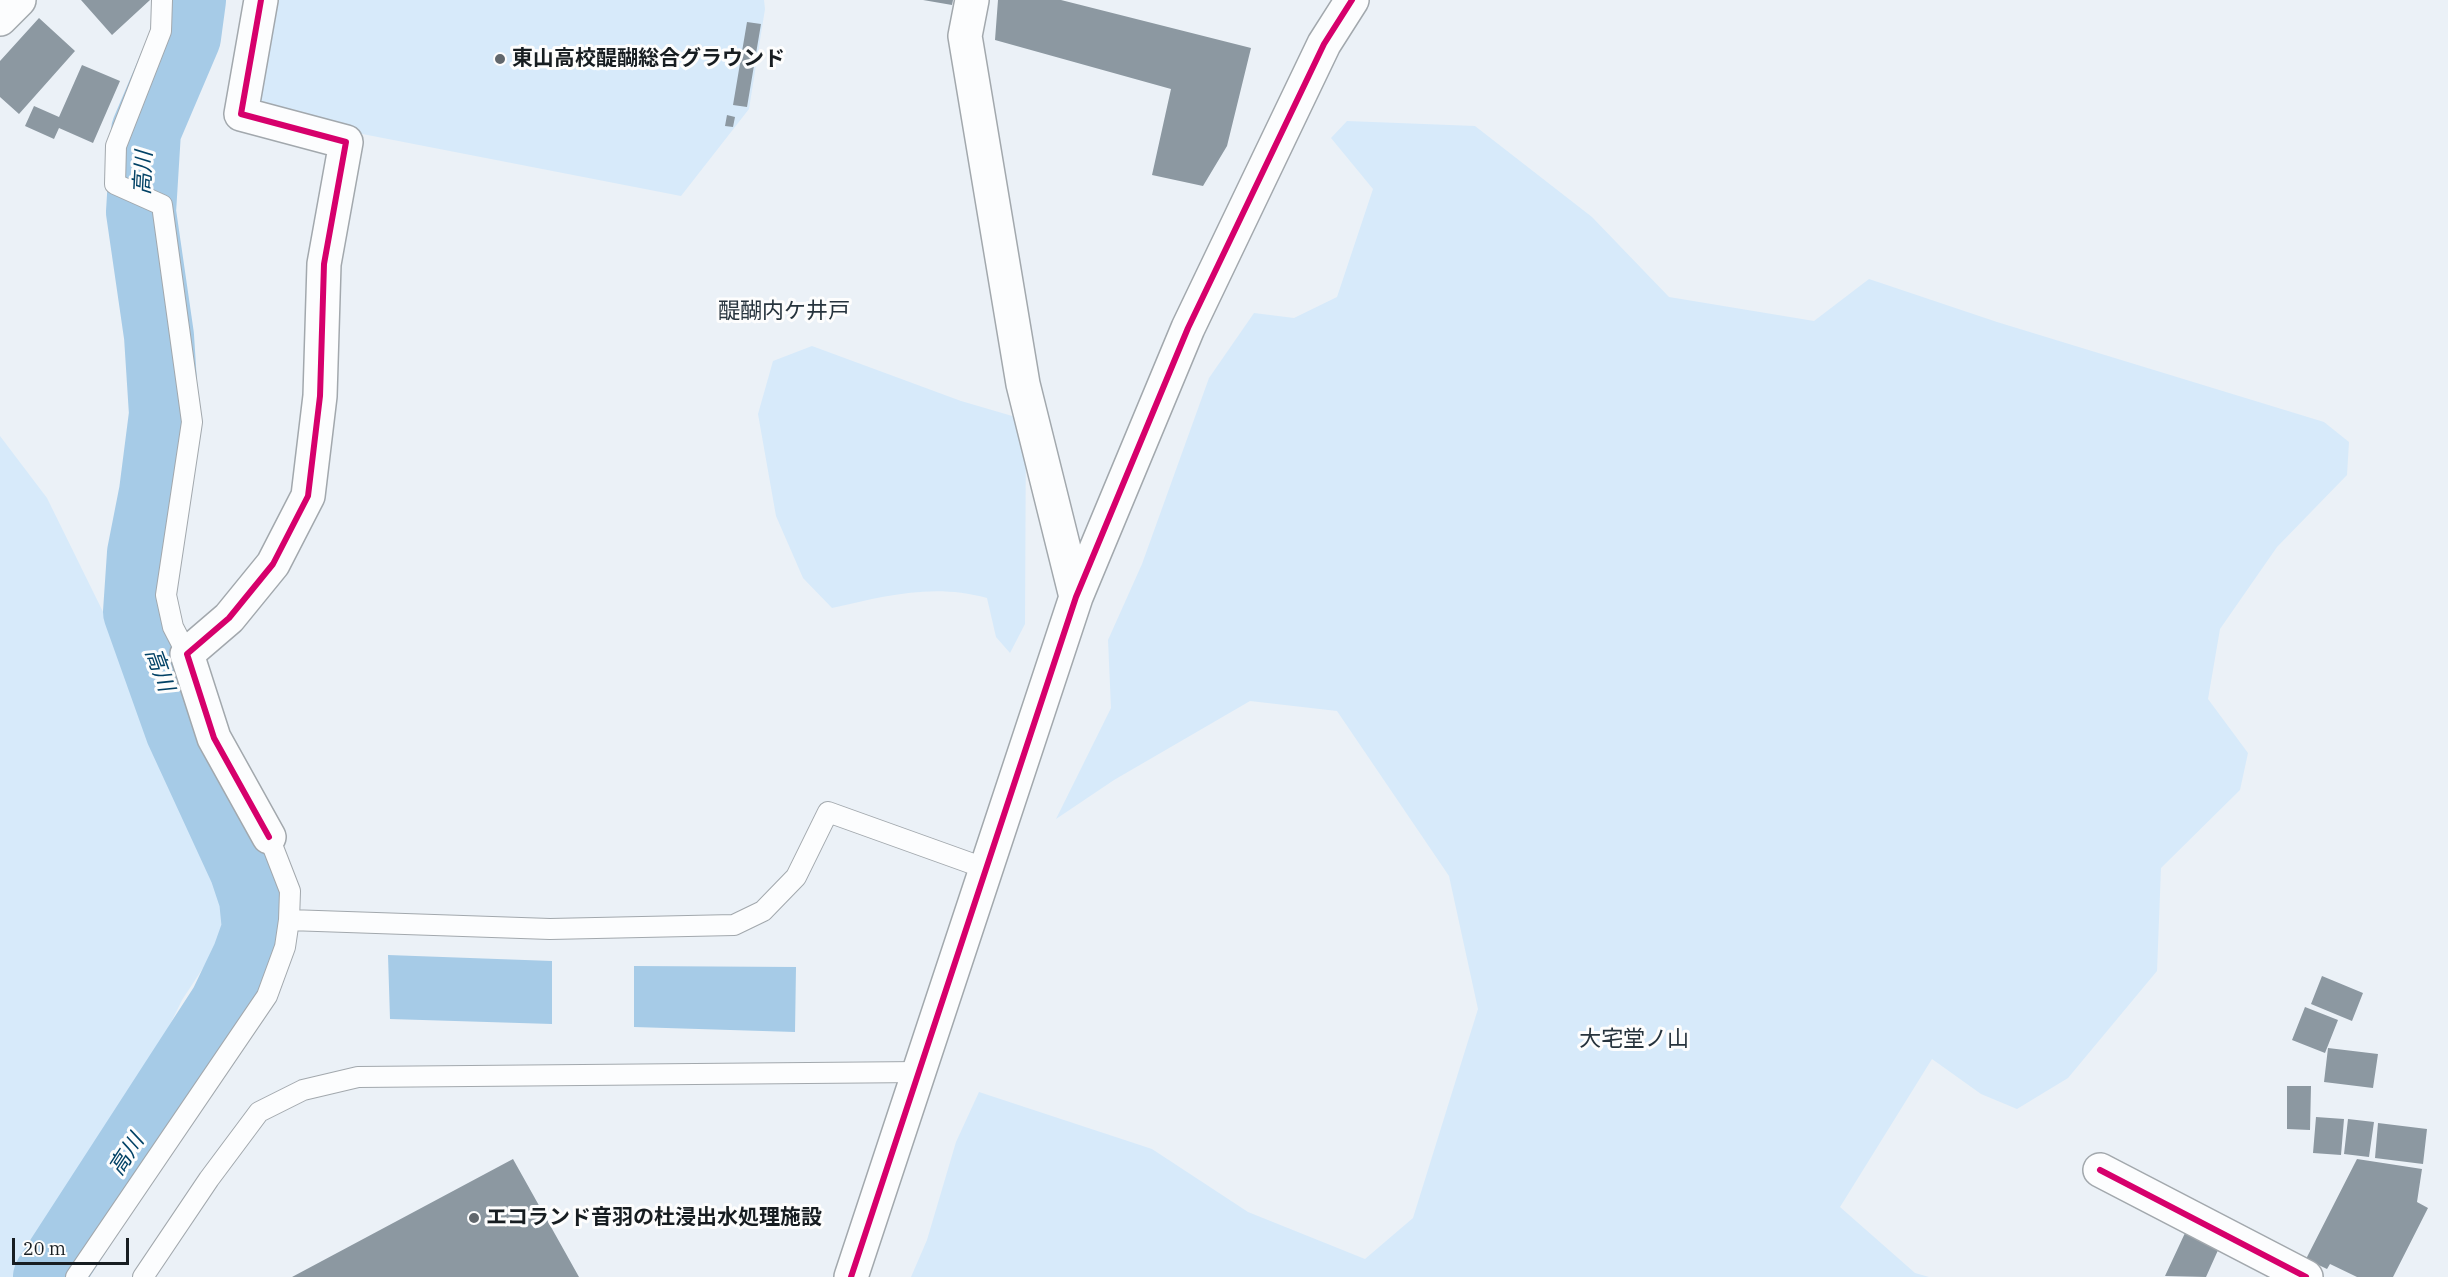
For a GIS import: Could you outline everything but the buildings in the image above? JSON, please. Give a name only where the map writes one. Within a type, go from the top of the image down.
[{"type":"street","points":[[0,19],[19,0]]},
{"type":"street","points":[[261,0],[241,114],[346,142],[324,264],[320,396],[308,496],[273,564],[229,618],[187,654],[214,738],[269,837]]},
{"type":"street","points":[[972,0],[965,36],[1023,384],[1076,597]]},
{"type":"street","points":[[851,1277],[921,1072],[1076,597],[1188,328],[1324,44],[1352,0]]},
{"type":"street","points":[[2100,1170],[2306,1277]]},
{"type":"lane","points":[[162,0],[161,31],[116,146],[116,184],[162,205],[192,422],[166,595],[173,627],[187,654]]},
{"type":"lane","points":[[289,921],[550,929],[734,925],[764,911],[796,877],[828,812],[987,869]]},
{"type":"lane","points":[[76,1277],[267,996],[285,947],[290,891],[269,837]]},
{"type":"lane","points":[[143,1277],[209,1179],[259,1112],[303,1090],[358,1077],[921,1072]]},
{"type":"shaded area","name":"東山高校醍醐総合グラウンド","points":[[255,0],[764,0],[765,9],[749,109],[681,196],[234,109]]},
{"type":"shaded area","points":[[1347,121],[1475,126],[1592,217],[1669,297],[1814,321],[1869,279],[1997,322],[2324,422],[2349,442],[2347,475],[2277,547],[2220,629],[2208,699],[2248,753],[2240,790],[2161,868],[2157,971],[2068,1078],[2017,1109],[1981,1094],[1932,1059],[1840,1207],[1915,1273],[1929,1277],[911,1277],[927,1240],[956,1142],[979,1092],[1152,1149],[1248,1212],[1365,1259],[1413,1218],[1478,1009],[1449,876],[1337,711],[1250,701],[1114,780],[1056,819],[1111,708],[1108,640],[1142,564],[1209,378],[1254,313],[1294,318],[1337,297],[1373,189],[1331,138]]},
{"type":"shaded area","points":[[812,346],[961,401],[1026,420],[1025,624],[1010,653],[996,637],[987,598],[928,591],[832,608],[803,578],[776,516],[758,414],[773,361]]},
{"type":"shaded area","points":[[0,436],[47,498],[137,681],[232,924],[182,1000],[148,1070],[164,1108],[141,1158],[90,1235],[41,1236],[13,1277],[0,1277]]},
{"type":"water","points":[[388,955],[552,961],[552,1024],[390,1019]]},
{"type":"water","points":[[634,966],[796,967],[795,1032],[634,1027]]},
{"type":"waterway","name":"高川","points":[[48,1277],[224,1005],[247,957],[257,929],[254,899],[244,869],[180,730],[138,612],[142,553],[154,492],[164,414],[159,336],[141,212],[146,131],[186,37],[191,0]]},
{"type":"cycle path","points":[[261,0],[241,114],[346,142],[324,264],[320,396],[308,496],[273,564],[229,618],[187,654],[214,738],[269,837]]},
{"type":"cycle path","points":[[851,1277],[1076,597],[1188,328],[1324,44],[1352,0]]},
{"type":"cycle path","points":[[2100,1170],[2306,1277]]},
{"type":"place","name":"東山高校醍醐総合グラウンド","points":[[500,59]]},
{"type":"place","name":"エコランド音羽の杜浸出水処理施設","points":[[474,1218]]},
{"type":"district","name":"醍醐内ケ井戸","points":[[784,312]]},
{"type":"district","name":"大宅堂ノ山","points":[[1634,1040]]}]
